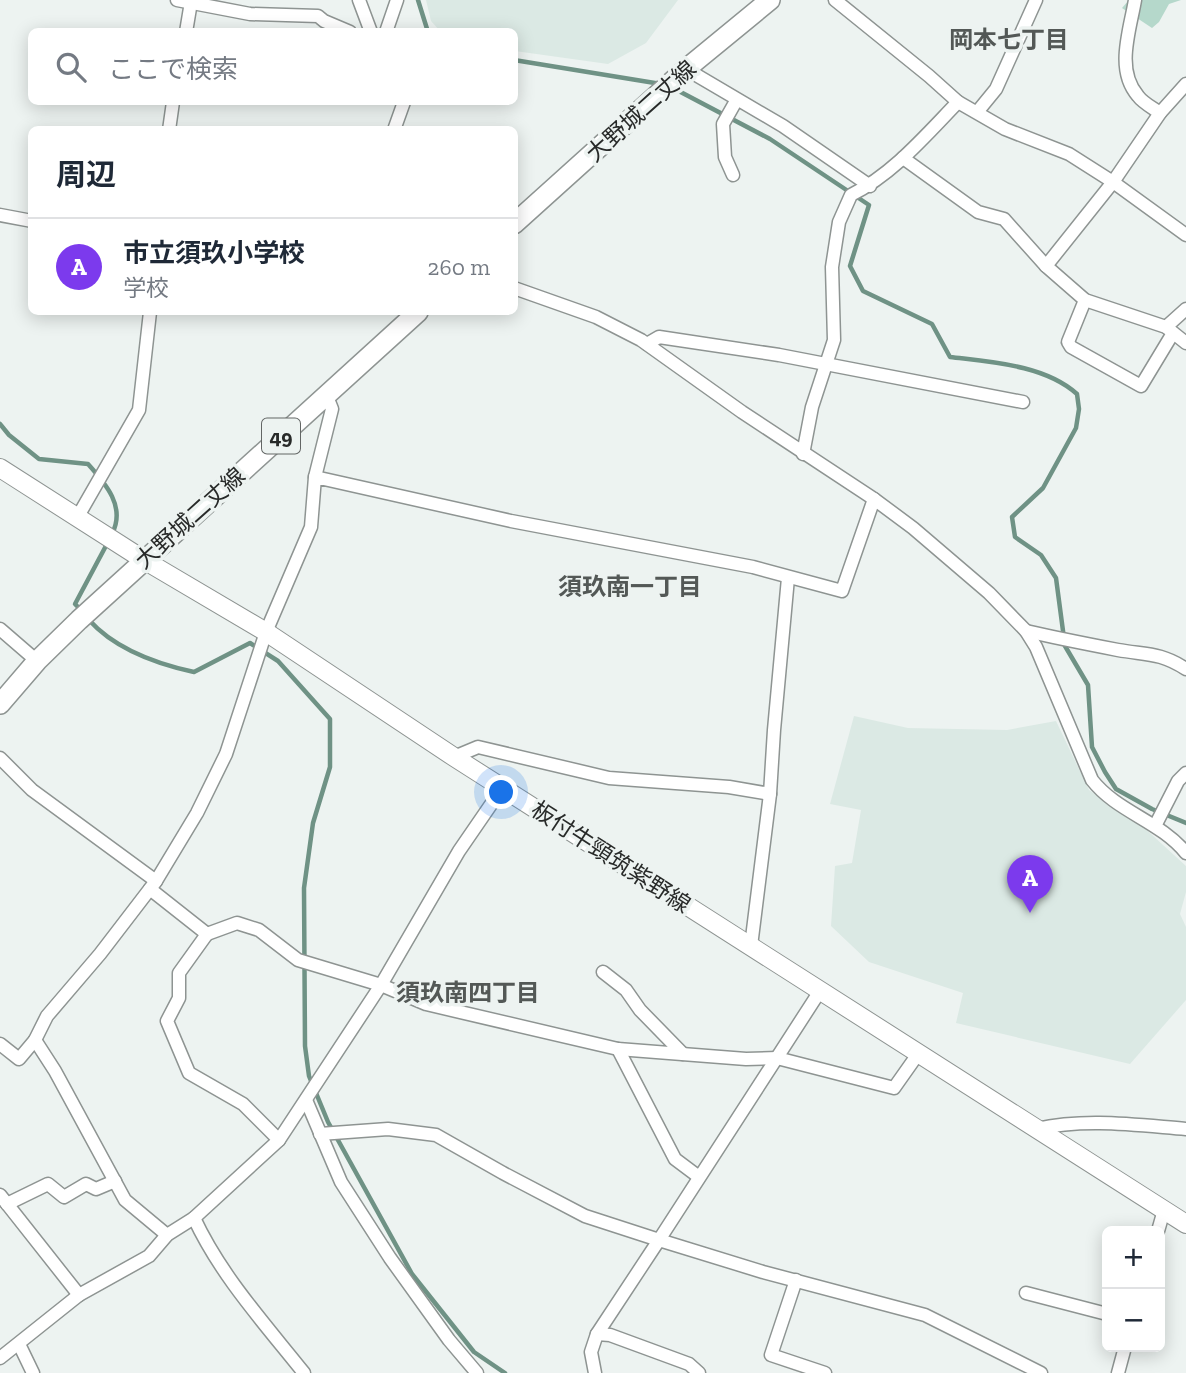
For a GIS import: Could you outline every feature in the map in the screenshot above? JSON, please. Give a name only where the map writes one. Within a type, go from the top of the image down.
[{"type":"main road","name":"大野城二丈線","points":[[518,220],[686,69],[769,0]]},
{"type":"main road","name":"大野城二丈線","points":[[0,704],[37,661],[144,560],[415,315]]},
{"type":"main road","name":"板付牛頸筑紫野線","points":[[0,468],[144,560],[266,632],[454,757],[1186,1224]]},
{"type":"street","points":[[177,0],[217,4],[250,14],[318,16],[341,28]]},
{"type":"street","points":[[359,0],[370,28]]},
{"type":"street","points":[[387,28],[397,0]]},
{"type":"street","points":[[835,0],[958,102],[978,111],[1004,129],[1069,154],[1186,235]]},
{"type":"street","points":[[978,111],[996,89],[1036,0]]},
{"type":"street","points":[[1135,0],[1125,62],[1129,81],[1138,97],[1160,113]]},
{"type":"street","points":[[187,28],[191,2]]},
{"type":"street","points":[[686,69],[736,101],[783,126],[870,186]]},
{"type":"street","points":[[1046,267],[1113,182],[1160,113],[1186,83]]},
{"type":"street","points":[[733,175],[725,157],[723,124],[736,101]]},
{"type":"street","points":[[803,454],[812,407],[834,340],[832,267],[839,222],[851,195],[870,186],[903,158],[958,102]]},
{"type":"street","points":[[170,126],[173,105]]},
{"type":"street","points":[[395,126],[403,105]]},
{"type":"street","points":[[903,158],[978,212],[1004,219],[1046,267],[1085,300],[1170,330],[1186,344]]},
{"type":"street","points":[[0,215],[28,220]]},
{"type":"street","points":[[518,289],[596,317],[647,344],[913,528],[989,593],[1026,631],[1036,647],[1092,780],[1102,793],[1156,825],[1186,853]]},
{"type":"street","points":[[1085,300],[1068,342],[1071,347],[1141,386],[1170,330],[1186,309]]},
{"type":"street","points":[[77,517],[139,410],[150,315]]},
{"type":"street","points":[[647,344],[659,337],[1023,402]]},
{"type":"street","points":[[0,1044],[19,1059],[35,1040],[47,1016],[100,954],[153,885],[197,813],[226,754],[266,632],[311,527],[315,477],[332,409],[326,394]]},
{"type":"street","points":[[315,477],[511,521],[752,567],[842,591],[874,499]]},
{"type":"street","points":[[751,946],[770,794],[788,578]]},
{"type":"street","points":[[0,629],[37,661]]},
{"type":"street","points":[[1026,631],[1122,650],[1148,652],[1174,661],[1186,669]]},
{"type":"street","points":[[454,757],[478,747],[609,778],[770,794]]},
{"type":"street","points":[[0,758],[32,790],[153,885],[207,934]]},
{"type":"street","points":[[1156,825],[1178,781],[1186,773]]},
{"type":"street","points":[[0,1358],[79,1295],[149,1256],[167,1235],[194,1219],[279,1140],[381,985],[460,851],[503,787]]},
{"type":"street","points":[[279,1140],[243,1104],[189,1073],[167,1021],[179,998],[178,973],[207,934],[237,922],[259,930],[298,960],[381,985],[426,1004],[618,1049],[746,1059],[777,1058],[894,1088],[918,1054]]},
{"type":"street","points":[[603,972],[626,990],[640,1010],[683,1054]]},
{"type":"street","points":[[595,1373],[591,1352],[597,1334],[820,991]]},
{"type":"street","points":[[35,1040],[55,1071],[125,1200],[167,1235]]},
{"type":"street","points":[[618,1049],[675,1159],[699,1177]]},
{"type":"street","points":[[306,1101],[341,1182],[390,1258],[449,1340],[477,1373]]},
{"type":"street","points":[[1036,1129],[1066,1123],[1108,1122],[1186,1129]]},
{"type":"street","points":[[320,1134],[388,1129],[436,1135],[585,1216],[796,1280],[925,1315],[1041,1373]]},
{"type":"street","points":[[79,1295],[4,1200],[48,1184],[64,1197],[86,1184],[96,1189],[114,1181]]},
{"type":"street","points":[[1159,1226],[1164,1210]]},
{"type":"street","points":[[194,1219],[230,1280],[304,1373]]},
{"type":"street","points":[[796,1280],[771,1355],[825,1373]]},
{"type":"street","points":[[1026,1293],[1102,1313]]},
{"type":"street","points":[[597,1334],[610,1335],[689,1364],[699,1373]]},
{"type":"street","points":[[19,1344],[33,1373]]},
{"type":"street","points":[[1118,1373],[1124,1352]]},
{"type":"shaded area","points":[[426,0],[678,0],[646,43],[608,64],[518,51],[518,28],[437,28],[431,21]]},
{"type":"shaded area","points":[[854,716],[908,728],[1007,730],[1056,721],[1089,790],[1139,823],[1186,866],[1186,892],[1180,914],[1186,927],[1186,1000],[1130,1064],[956,1023],[963,993],[869,962],[831,926],[835,866],[852,863],[861,810],[830,804]]},
{"type":"green space","points":[[1129,0],[1181,0],[1169,4],[1159,22],[1152,28],[1122,8]]},
{"type":"waterway","points":[[418,0],[427,28]]},
{"type":"waterway","points":[[518,61],[661,84]]},
{"type":"waterway","points":[[673,88],[770,139],[869,205],[850,266],[863,291],[932,324],[950,357],[1017,366],[1049,377],[1077,394],[1079,409],[1076,428],[1043,488],[1012,517],[1015,537],[1041,555],[1056,578],[1065,646],[1088,685],[1092,747],[1105,772],[1116,789],[1152,809],[1186,823]]},
{"type":"waterway","points":[[0,424],[9,435],[39,459],[88,464],[112,496],[117,514],[112,534]]},
{"type":"waterway","points":[[81,610],[75,604],[108,542]]},
{"type":"waterway","points":[[89,620],[111,639],[137,654],[194,672],[250,643],[278,661],[330,719],[330,767],[313,823],[304,888],[305,1046],[309,1076],[328,1122],[412,1274],[474,1352],[505,1373]]},
{"type":"place","name":"市立須玖小学校","points":[[1030,913]]},
{"type":"district","name":"岡本七丁目","points":[[1009,39]]},
{"type":"district","name":"須玖南一丁目","points":[[630,586]]},
{"type":"district","name":"須玖南四丁目","points":[[468,992]]}]
